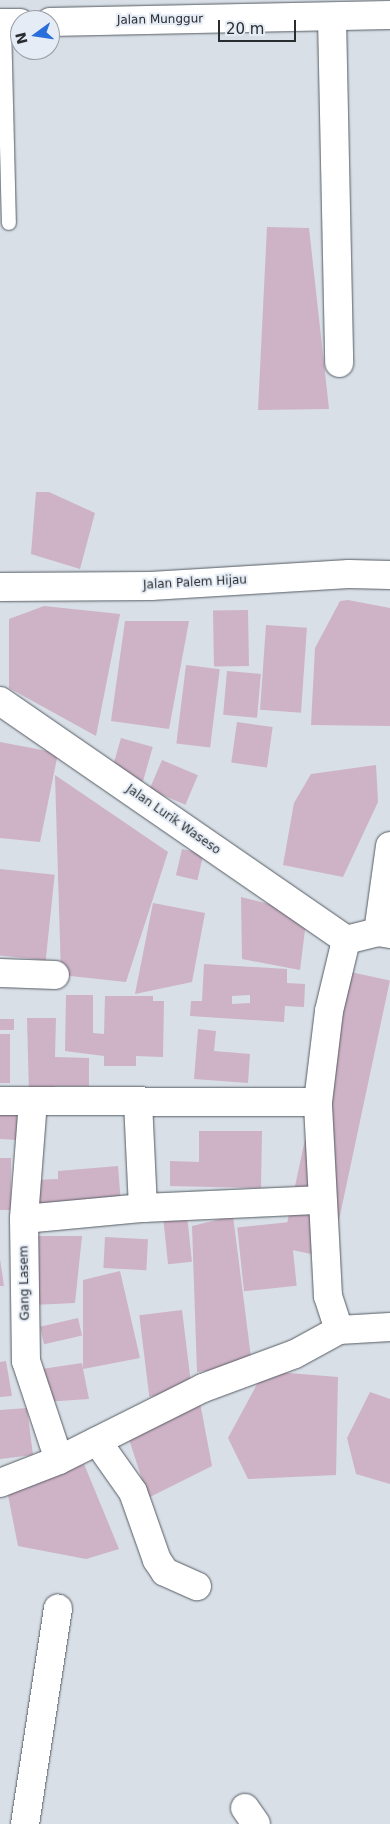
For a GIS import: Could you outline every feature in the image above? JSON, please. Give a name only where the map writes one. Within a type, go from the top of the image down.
[{"type":"street","name":"Jalan Munggur","points":[[60,22],[332,18],[390,15]]},
{"type":"street","points":[[332,18],[340,363]]},
{"type":"street","name":"Jalan Palem Hijau","points":[[0,587],[151,586],[349,574],[390,575]]},
{"type":"street","name":"Jalan Lurik Waseso","points":[[0,701],[346,940]]},
{"type":"street","points":[[339,1330],[328,1296],[318,1102],[329,1011],[346,940],[384,933],[390,846]]},
{"type":"street","points":[[0,973],[55,975]]},
{"type":"street","points":[[0,1101],[318,1102]]},
{"type":"street","name":"Gang Lasem","points":[[34,1101],[24,1219],[26,1360],[59,1460]]},
{"type":"street","points":[[138,1102],[143,1208]]},
{"type":"street","points":[[24,1219],[143,1208],[322,1200]]},
{"type":"street","points":[[0,1483],[59,1460],[203,1388],[295,1354],[339,1330],[390,1327]]},
{"type":"street","points":[[97,1441],[133,1492],[157,1560],[165,1572],[197,1586]]},
{"type":"street","points":[[25,1824],[58,1610]]},
{"type":"lane","points":[[8,23],[8,223]]},
{"type":"building","points":[[267,227],[309,228],[329,409],[258,410]]},
{"type":"building","points":[[36,492],[49,492],[95,513],[80,569],[31,554]]},
{"type":"building","points":[[348,600],[390,608],[390,726],[311,725],[315,648],[340,601]]},
{"type":"building","points":[[44,606],[120,614],[96,736],[9,688],[9,619]]},
{"type":"building","points":[[248,610],[249,666],[214,667],[213,611]]},
{"type":"building","points":[[125,621],[189,621],[169,729],[111,721]]},
{"type":"building","points":[[266,625],[307,628],[301,713],[260,710]]},
{"type":"building","points":[[186,665],[220,669],[210,748],[176,743]]},
{"type":"building","points":[[227,671],[261,674],[257,718],[223,715]]},
{"type":"building","points":[[237,722],[273,727],[267,768],[231,763]]},
{"type":"building","points":[[121,738],[153,747],[143,782],[111,773]]},
{"type":"building","points":[[0,742],[58,753],[40,842],[0,838]]},
{"type":"building","points":[[162,760],[198,775],[185,805],[149,789]]},
{"type":"building","points":[[376,765],[378,802],[343,877],[283,865],[294,803],[311,774]]},
{"type":"building","points":[[55,775],[168,852],[126,982],[61,975]]},
{"type":"building","points":[[182,849],[203,854],[197,880],[176,875]]},
{"type":"building","points":[[0,869],[55,875],[46,960],[0,955]]},
{"type":"building","points":[[241,897],[307,914],[300,970],[242,959]]},
{"type":"building","points":[[153,903],[205,913],[192,982],[135,994]]},
{"type":"building","points":[[204,964],[287,969],[287,983],[305,984],[304,1007],[285,1006],[284,1022],[190,1016],[191,1001],[202,1001]],"holes":[[[250,995],[250,1003],[232,1004],[232,996]]]},
{"type":"building","points":[[341,970],[390,980],[331,1258],[282,1248]]},
{"type":"building","points":[[66,995],[93,995],[93,1033],[104,1034],[105,996],[153,996],[153,1001],[164,1001],[163,1057],[136,1056],[136,1066],[104,1066],[104,1056],[65,1051]]},
{"type":"building","points":[[27,1018],[56,1018],[55,1057],[89,1058],[89,1086],[55,1086],[54,1094],[29,1094]]},
{"type":"building","points":[[0,1019],[14,1019],[14,1030],[0,1030]]},
{"type":"building","points":[[198,1029],[216,1031],[214,1051],[250,1054],[248,1083],[194,1079]]},
{"type":"building","points":[[0,1034],[10,1034],[10,1083],[0,1083]]},
{"type":"building","points":[[0,1109],[19,1110],[17,1140],[0,1139]]},
{"type":"building","points":[[199,1131],[262,1131],[261,1188],[170,1186],[170,1161],[199,1162]]},
{"type":"building","points":[[0,1158],[11,1158],[11,1210],[0,1210]]},
{"type":"building","points":[[118,1166],[121,1204],[36,1211],[34,1180],[58,1179],[58,1171]]},
{"type":"building","points":[[187,1215],[192,1262],[168,1264],[163,1218]]},
{"type":"building","points":[[233,1216],[252,1365],[197,1372],[192,1226]]},
{"type":"building","points":[[290,1222],[297,1286],[244,1291],[237,1228]]},
{"type":"building","points":[[27,1236],[82,1236],[75,1303],[32,1305]]},
{"type":"building","points":[[105,1237],[148,1239],[146,1270],[103,1268]]},
{"type":"building","points":[[0,1259],[4,1286],[0,1286]]},
{"type":"building","points":[[120,1271],[140,1358],[83,1369],[83,1280]]},
{"type":"building","points":[[182,1310],[192,1391],[149,1397],[139,1315]]},
{"type":"building","points":[[78,1318],[82,1336],[44,1344],[40,1327]]},
{"type":"building","points":[[6,1361],[12,1396],[0,1397],[0,1362]]},
{"type":"building","points":[[82,1363],[89,1399],[44,1402],[35,1370]]},
{"type":"building","points":[[264,1371],[338,1377],[336,1475],[248,1479],[228,1438]]},
{"type":"building","points":[[198,1392],[212,1466],[148,1498],[128,1436]]},
{"type":"building","points":[[370,1392],[390,1399],[390,1484],[356,1474],[347,1438]]},
{"type":"building","points":[[27,1408],[33,1455],[0,1459],[0,1410]]},
{"type":"building","points":[[84,1464],[119,1549],[86,1559],[18,1546],[7,1490]]}]
